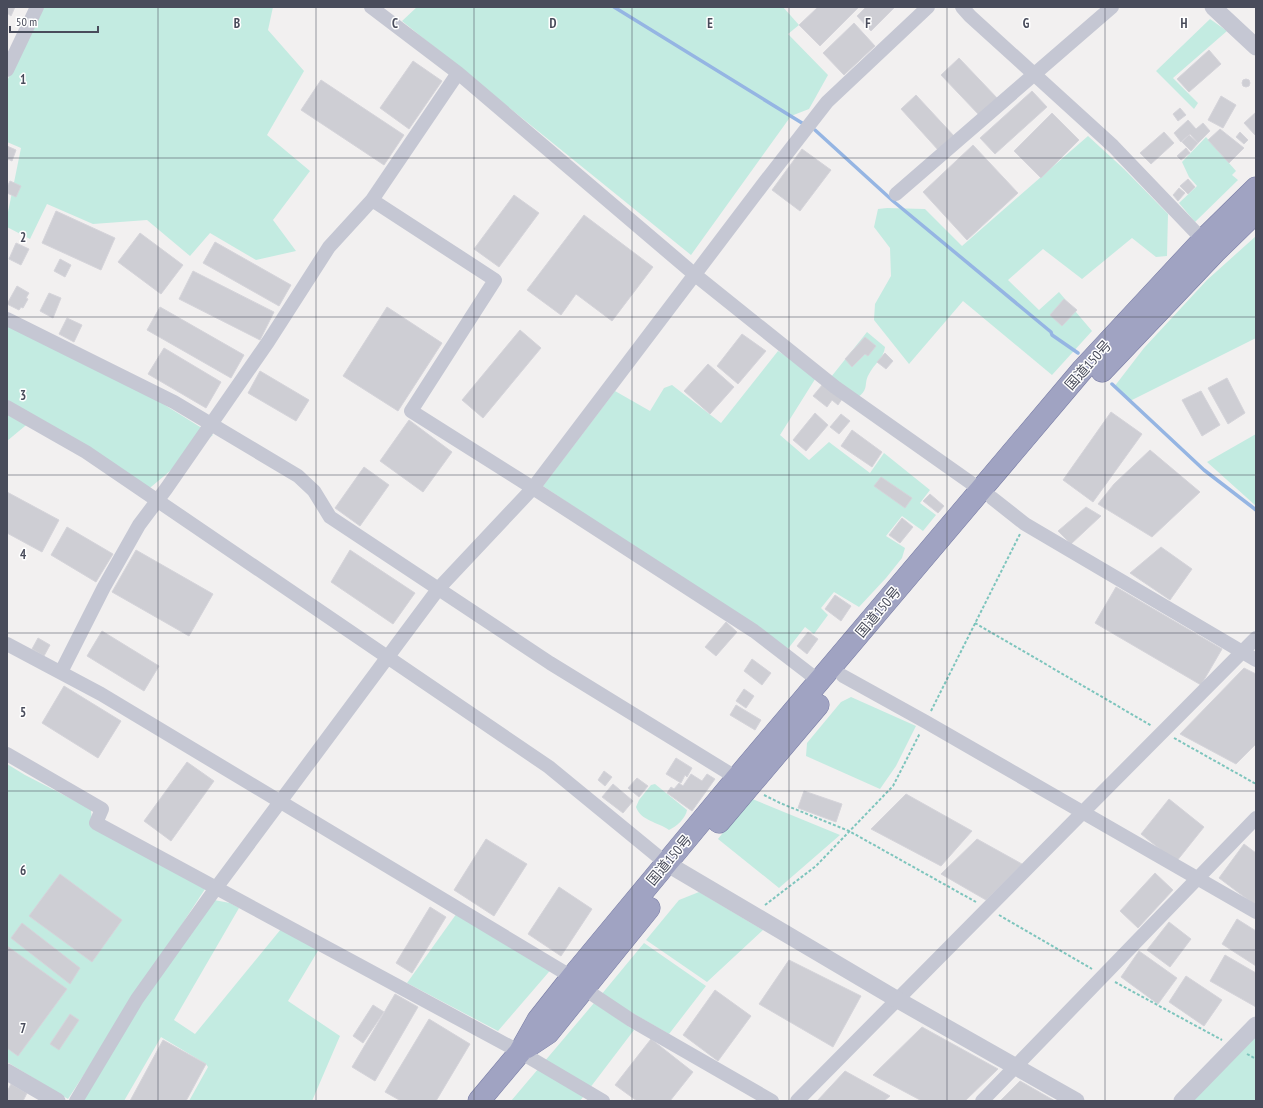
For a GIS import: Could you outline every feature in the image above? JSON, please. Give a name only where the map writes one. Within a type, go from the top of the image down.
[{"type":"highway","name":"国道150号","points":[[672,866],[692,853],[843,676],[1084,369],[1203,240],[1256,188]]},
{"type":"highway","name":"国道150号","points":[[479,1101],[520,1052],[548,1032],[577,982],[672,866],[737,778],[819,681],[987,494],[1094,379],[1215,252],[1256,212]]},
{"type":"street","points":[[7,70],[37,7]]},
{"type":"street","points":[[371,7],[458,73],[694,274],[835,386],[987,494],[1025,524],[1256,660]]},
{"type":"street","points":[[76,1101],[137,999],[216,888],[386,657],[439,588],[533,488],[694,274],[827,102],[928,7]]},
{"type":"street","points":[[962,7],[1034,75],[1113,146],[1203,240]]},
{"type":"street","points":[[896,194],[1112,7]]},
{"type":"street","points":[[1213,7],[1256,47]]},
{"type":"street","points":[[61,672],[104,587],[138,525],[157,501],[268,342],[329,247],[372,200],[458,73]]},
{"type":"street","points":[[372,200],[495,280],[411,411],[754,631],[819,681]]},
{"type":"street","points":[[7,319],[174,402],[298,476],[314,490],[330,517],[550,662],[737,778]]},
{"type":"street","points":[[7,407],[86,452],[550,767],[672,866],[898,1000],[1076,1101]]},
{"type":"street","points":[[797,1101],[1256,638]]},
{"type":"street","points":[[7,644],[101,694],[577,982],[631,1020],[772,1101]]},
{"type":"street","points":[[843,676],[926,722],[1196,879],[1256,912]]},
{"type":"street","points":[[7,754],[102,808],[96,822],[520,1052],[603,1101]]},
{"type":"street","points":[[982,1101],[1256,818]]},
{"type":"street","points":[[1182,1101],[1256,1025]]},
{"type":"street","points":[[7,1072],[56,1101]]},
{"type":"path","points":[[753,915],[816,866],[893,786],[1025,524]]},
{"type":"path","points":[[975,623],[1256,784]]},
{"type":"green space","points":[[44,7],[273,7],[268,30],[304,71],[267,135],[310,171],[273,220],[296,251],[256,260],[210,233],[190,256],[147,220],[93,224],[47,204],[30,239],[7,227],[7,217],[21,148],[7,142],[7,81]]},
{"type":"green space","points":[[417,7],[783,7],[799,25],[788,34],[828,75],[809,109],[791,116],[691,255],[402,21]]},
{"type":"green space","points":[[1210,19],[1227,31],[1173,78],[1198,103],[1194,109],[1156,71]]},
{"type":"green space","points":[[1088,136],[1124,169],[1168,214],[1167,256],[1156,257],[1132,238],[1082,279],[1043,249],[1008,280],[1039,310],[1059,292],[1092,331],[1052,375],[963,301],[909,364],[874,320],[875,304],[891,276],[890,248],[874,227],[878,209],[925,209],[962,246]]},
{"type":"green space","points":[[1206,137],[1236,171],[1232,175],[1238,180],[1195,222],[1179,203],[1197,186],[1189,177],[1182,162]]},
{"type":"green space","points":[[1256,236],[1256,338],[1130,401],[1114,387],[1144,348],[1207,280]]},
{"type":"green space","points":[[7,319],[102,366],[213,435],[145,492],[31,421],[7,441]]},
{"type":"green space","points":[[867,332],[885,347],[881,358],[871,370],[867,378],[864,392],[857,398],[831,377]]},
{"type":"green space","points":[[778,351],[817,376],[780,435],[809,460],[829,442],[870,473],[884,453],[930,490],[920,503],[936,515],[923,531],[902,516],[886,536],[905,548],[902,558],[886,578],[859,607],[834,592],[821,608],[828,615],[814,634],[805,627],[787,650],[543,486],[615,391],[650,411],[664,388],[672,385],[721,423]]},
{"type":"green space","points":[[1256,434],[1256,506],[1207,462]]},
{"type":"green space","points":[[851,697],[916,726],[896,766],[880,789],[806,756],[807,743],[841,702]]},
{"type":"green space","points":[[7,764],[91,809],[92,825],[205,889],[68,1099],[7,1062]]},
{"type":"green space","points":[[655,784],[687,810],[685,816],[680,822],[669,830],[646,818],[638,812],[636,807],[639,800],[651,785]]},
{"type":"green space","points":[[750,798],[840,835],[779,888],[718,839]]},
{"type":"green space","points":[[699,892],[763,930],[707,982],[646,940],[679,900]]},
{"type":"green space","points":[[214,900],[230,903],[239,908],[174,1020],[195,1034],[281,929],[319,949],[288,1001],[340,1036],[312,1101],[189,1101],[208,1067],[206,1064],[161,1037],[124,1101],[81,1101],[139,1004]]},
{"type":"green space","points":[[457,913],[554,966],[498,1031],[407,983]]},
{"type":"green space","points":[[644,943],[706,986],[669,1034],[601,995]]},
{"type":"green space","points":[[594,1003],[634,1030],[580,1101],[511,1101]]},
{"type":"green space","points":[[1256,1036],[1256,1101],[1191,1101]]},
{"type":"building","points":[[7,7],[15,7],[11,16],[7,13]]},
{"type":"building","points":[[818,7],[859,7],[820,46],[799,25]]},
{"type":"building","points":[[866,7],[895,7],[871,31],[857,16]]},
{"type":"building","points":[[854,23],[875,46],[844,75],[823,53]]},
{"type":"building","points":[[1209,50],[1221,64],[1189,92],[1177,79]]},
{"type":"building","points":[[959,58],[998,99],[980,116],[941,75]]},
{"type":"building","points":[[413,61],[442,81],[409,129],[380,108]]},
{"type":"building","points":[[1244,79],[1248,79],[1250,83],[1248,87],[1244,87],[1242,85],[1242,81]]},
{"type":"building","points":[[321,80],[404,135],[384,165],[301,110]]},
{"type":"building","points":[[1032,91],[1047,107],[995,154],[980,138]]},
{"type":"building","points":[[916,95],[954,136],[939,151],[901,109]]},
{"type":"building","points":[[1221,96],[1236,105],[1223,128],[1208,120]]},
{"type":"building","points":[[1180,108],[1186,115],[1178,121],[1173,114]]},
{"type":"building","points":[[1256,112],[1256,134],[1255,135],[1244,123]]},
{"type":"building","points":[[1052,113],[1079,140],[1041,178],[1014,151]]},
{"type":"building","points":[[1188,120],[1196,129],[1203,123],[1210,131],[1198,143],[1190,134],[1181,142],[1174,133]]},
{"type":"building","points":[[1220,129],[1244,148],[1229,163],[1208,140]]},
{"type":"building","points":[[1164,132],[1174,143],[1151,164],[1140,153]]},
{"type":"building","points":[[1240,132],[1248,140],[1244,144],[1236,137]]},
{"type":"building","points":[[1189,135],[1198,143],[1191,151],[1182,142]]},
{"type":"building","points":[[973,145],[1018,193],[967,240],[923,192]]},
{"type":"building","points":[[7,146],[16,150],[12,161],[8,159],[7,163]]},
{"type":"building","points":[[1186,148],[1190,153],[1181,160],[1177,156]]},
{"type":"building","points":[[802,149],[831,170],[800,211],[772,190]]},
{"type":"building","points":[[1188,179],[1195,187],[1188,194],[1180,186]]},
{"type":"building","points":[[10,181],[21,186],[16,197],[7,193],[7,187]]},
{"type":"building","points":[[1179,188],[1185,193],[1178,201],[1173,195]]},
{"type":"building","points":[[514,195],[539,213],[499,267],[474,249]]},
{"type":"building","points":[[56,211],[115,238],[101,270],[42,243]]},
{"type":"building","points":[[584,215],[653,267],[612,321],[576,294],[561,315],[527,290]]},
{"type":"building","points":[[140,233],[183,265],[161,294],[118,262]]},
{"type":"building","points":[[215,242],[291,285],[279,306],[203,263]]},
{"type":"building","points":[[16,243],[29,249],[21,265],[9,259]]},
{"type":"building","points":[[60,259],[71,265],[65,277],[54,271]]},
{"type":"building","points":[[193,271],[274,312],[260,340],[179,299]]},
{"type":"building","points":[[17,286],[29,293],[26,298],[28,299],[23,308],[21,307],[19,310],[7,304]]},
{"type":"building","points":[[49,293],[61,298],[53,318],[40,311]]},
{"type":"building","points":[[1064,299],[1077,310],[1062,326],[1050,315]]},
{"type":"building","points":[[160,307],[244,355],[231,378],[147,330]]},
{"type":"building","points":[[387,307],[442,343],[398,411],[343,376]]},
{"type":"building","points":[[67,318],[82,325],[74,342],[59,334]]},
{"type":"building","points":[[520,330],[541,348],[483,418],[462,400]]},
{"type":"building","points":[[742,334],[766,351],[738,384],[717,366]]},
{"type":"building","points":[[865,337],[876,346],[868,356],[865,354],[852,367],[845,359]]},
{"type":"building","points":[[164,348],[221,382],[206,408],[148,374]]},
{"type":"building","points":[[885,353],[893,361],[886,369],[877,362]]},
{"type":"building","points":[[708,364],[734,387],[710,414],[684,391]]},
{"type":"building","points":[[260,371],[309,400],[296,421],[248,393]]},
{"type":"building","points":[[1227,378],[1245,413],[1228,424],[1208,388]]},
{"type":"building","points":[[823,384],[842,399],[838,405],[832,400],[827,407],[813,396]]},
{"type":"building","points":[[1201,391],[1220,425],[1202,436],[1182,400]]},
{"type":"building","points":[[1111,412],[1142,434],[1093,502],[1063,480]]},
{"type":"building","points":[[815,413],[828,425],[806,451],[793,440]]},
{"type":"building","points":[[841,414],[850,421],[839,434],[830,427]]},
{"type":"building","points":[[409,420],[452,452],[423,492],[380,461]]},
{"type":"building","points":[[852,430],[882,452],[872,467],[841,446]]},
{"type":"building","points":[[1150,450],[1200,492],[1152,537],[1098,504],[1114,484]]},
{"type":"building","points":[[364,467],[389,485],[360,526],[335,508]]},
{"type":"building","points":[[881,477],[912,498],[905,508],[874,486]]},
{"type":"building","points":[[7,492],[59,520],[42,552],[7,533]]},
{"type":"building","points":[[930,494],[944,506],[938,513],[923,501]]},
{"type":"building","points":[[1086,507],[1101,516],[1071,544],[1058,531]]},
{"type":"building","points":[[902,518],[913,527],[900,543],[889,535]]},
{"type":"building","points":[[67,527],[113,554],[96,582],[51,555]]},
{"type":"building","points":[[1161,547],[1192,569],[1170,600],[1130,573]]},
{"type":"building","points":[[136,550],[213,594],[189,636],[112,592]]},
{"type":"building","points":[[350,550],[415,593],[393,624],[331,582]]},
{"type":"building","points":[[1116,587],[1222,649],[1201,685],[1095,623]]},
{"type":"building","points":[[835,595],[851,606],[841,621],[825,609]]},
{"type":"building","points":[[726,622],[737,632],[716,656],[705,647]]},
{"type":"building","points":[[102,631],[159,666],[144,691],[87,656]]},
{"type":"building","points":[[808,632],[818,639],[807,654],[797,646]]},
{"type":"building","points":[[38,638],[50,645],[44,656],[32,649]]},
{"type":"building","points":[[752,659],[771,673],[762,685],[744,671]]},
{"type":"building","points":[[1244,668],[1256,674],[1256,744],[1236,764],[1180,734]]},
{"type":"building","points":[[64,686],[121,721],[98,758],[42,723]]},
{"type":"building","points":[[744,689],[754,696],[746,708],[736,701]]},
{"type":"building","points":[[736,705],[761,720],[755,730],[730,715]]},
{"type":"building","points":[[676,758],[692,768],[687,777],[685,775],[681,783],[666,774]]},
{"type":"building","points":[[187,762],[214,781],[171,841],[144,821]]},
{"type":"building","points":[[604,771],[612,777],[605,786],[598,780]]},
{"type":"building","points":[[691,774],[702,781],[707,774],[715,779],[692,811],[667,793],[671,787],[674,789],[679,783],[683,786]]},
{"type":"building","points":[[637,778],[648,786],[639,797],[628,788]]},
{"type":"building","points":[[613,784],[633,801],[623,813],[602,797]]},
{"type":"building","points":[[804,791],[842,804],[836,822],[798,808]]},
{"type":"building","points":[[906,794],[972,831],[941,866],[871,829]]},
{"type":"building","points":[[1169,799],[1204,827],[1176,862],[1141,834]]},
{"type":"building","points":[[486,839],[527,864],[494,916],[454,890]]},
{"type":"building","points":[[977,839],[1022,864],[986,900],[941,874]]},
{"type":"building","points":[[1244,844],[1256,853],[1255,905],[1219,878]]},
{"type":"building","points":[[1155,873],[1173,890],[1138,928],[1120,911]]},
{"type":"building","points":[[60,874],[122,920],[92,962],[29,916]]},
{"type":"building","points":[[559,887],[592,909],[561,956],[528,934]]},
{"type":"building","points":[[430,907],[446,917],[412,973],[396,963]]},
{"type":"building","points":[[1237,919],[1256,931],[1256,966],[1222,944]]},
{"type":"building","points":[[1169,922],[1191,939],[1170,967],[1147,950]]},
{"type":"building","points":[[22,923],[80,968],[70,984],[11,938]]},
{"type":"building","points":[[7,946],[67,989],[18,1056],[7,1048]]},
{"type":"building","points":[[1139,951],[1177,978],[1158,1004],[1121,977]]},
{"type":"building","points":[[1225,955],[1256,973],[1256,1007],[1210,981]]},
{"type":"building","points":[[789,960],[861,996],[833,1047],[759,1004]]},
{"type":"building","points":[[1186,976],[1222,1000],[1204,1026],[1169,1002]]},
{"type":"building","points":[[715,990],[751,1016],[718,1061],[683,1035]]},
{"type":"building","points":[[395,994],[418,1007],[375,1081],[352,1067]]},
{"type":"building","points":[[373,1005],[384,1012],[363,1043],[353,1036]]},
{"type":"building","points":[[70,1014],[79,1020],[59,1050],[50,1044]]},
{"type":"building","points":[[429,1019],[470,1044],[436,1101],[401,1101],[385,1092]]},
{"type":"building","points":[[922,1027],[998,1069],[965,1101],[922,1101],[873,1075]]},
{"type":"building","points":[[651,1039],[693,1072],[670,1101],[637,1101],[615,1085]]},
{"type":"building","points":[[163,1040],[206,1064],[186,1101],[130,1101]]},
{"type":"building","points":[[845,1071],[890,1096],[884,1101],[817,1101]]},
{"type":"building","points":[[1020,1081],[1055,1101],[1000,1101]]},
{"type":"building","points":[[11,1084],[27,1093],[23,1101],[7,1101],[7,1092]]},
{"type":"waterway","points":[[614,7],[802,123]]},
{"type":"waterway","points":[[815,130],[893,201],[1051,332],[1052,335],[1078,353]]},
{"type":"waterway","points":[[1112,384],[1204,470],[1256,510]]}]
